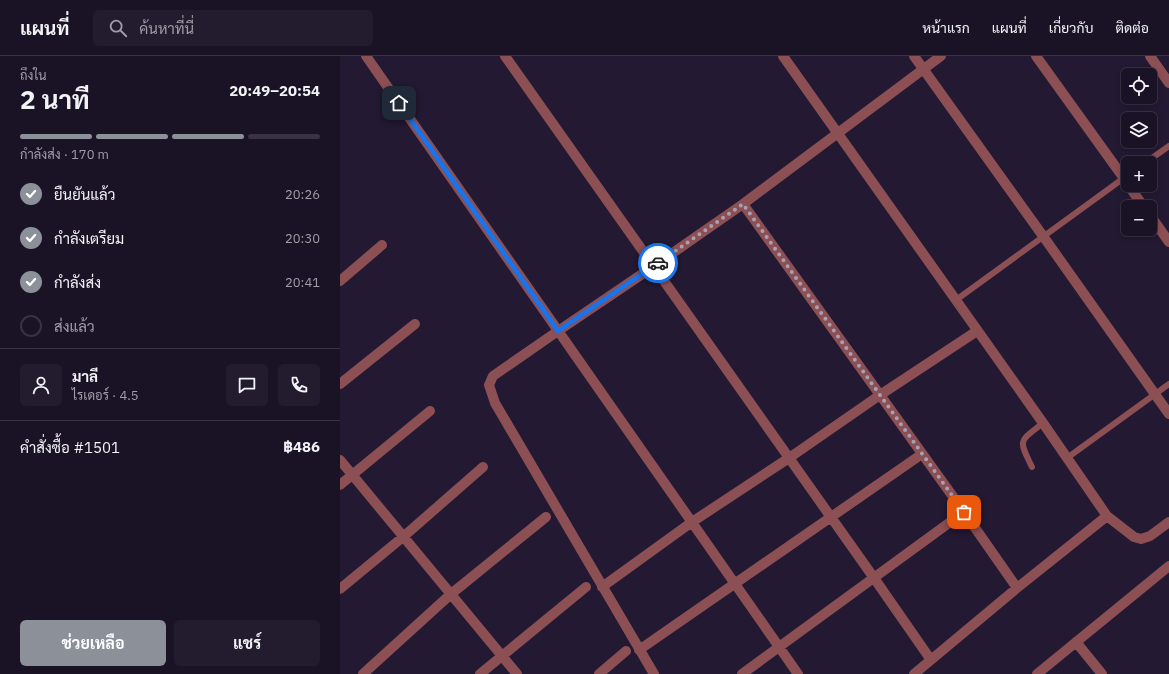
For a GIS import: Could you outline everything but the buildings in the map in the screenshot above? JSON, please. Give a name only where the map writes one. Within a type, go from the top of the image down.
[{"type":"street","points":[[366,56],[798,674]]},
{"type":"street","points":[[505,56],[931,660]]},
{"type":"street","points":[[783,56],[838,132],[1107,516],[1134,537],[1141,539],[1150,536],[1169,522]]},
{"type":"street","points":[[914,56],[1169,414]]},
{"type":"street","points":[[654,674],[495,403],[489,385],[493,376],[743,204],[941,56]]},
{"type":"street","points":[[1036,56],[1121,173]]},
{"type":"street","points":[[1150,56],[1169,83]]},
{"type":"street","points":[[743,204],[1017,588]]},
{"type":"street","points":[[1157,225],[1169,242]]},
{"type":"street","points":[[340,281],[382,245]]},
{"type":"street","points":[[340,384],[415,324]]},
{"type":"street","points":[[602,587],[692,522],[977,331]]},
{"type":"street","points":[[340,485],[430,411]]},
{"type":"street","points":[[640,650],[922,454]]},
{"type":"street","points":[[340,460],[517,674]]},
{"type":"street","points":[[340,589],[403,537],[483,467]]},
{"type":"street","points":[[742,674],[964,512]]},
{"type":"street","points":[[914,674],[1017,588],[1107,516]]},
{"type":"street","points":[[363,674],[451,594],[546,517]]},
{"type":"street","points":[[1037,674],[1169,566]]},
{"type":"street","points":[[480,674],[586,587]]},
{"type":"street","points":[[1076,642],[1102,674]]},
{"type":"street","points":[[599,674],[626,651]]},
{"type":"lane","points":[[1155,156],[1169,146]]},
{"type":"lane","points":[[956,300],[1043,236],[1121,185]]},
{"type":"lane","points":[[1067,458],[1169,384]]},
{"type":"lane","points":[[1032,467],[1022,448],[1022,443],[1025,438],[1043,424]]},
{"type":"way so far","points":[[658,263],[743,204],[964,512]]},
{"type":"route","points":[[399,103],[558,331],[658,263]]}]
